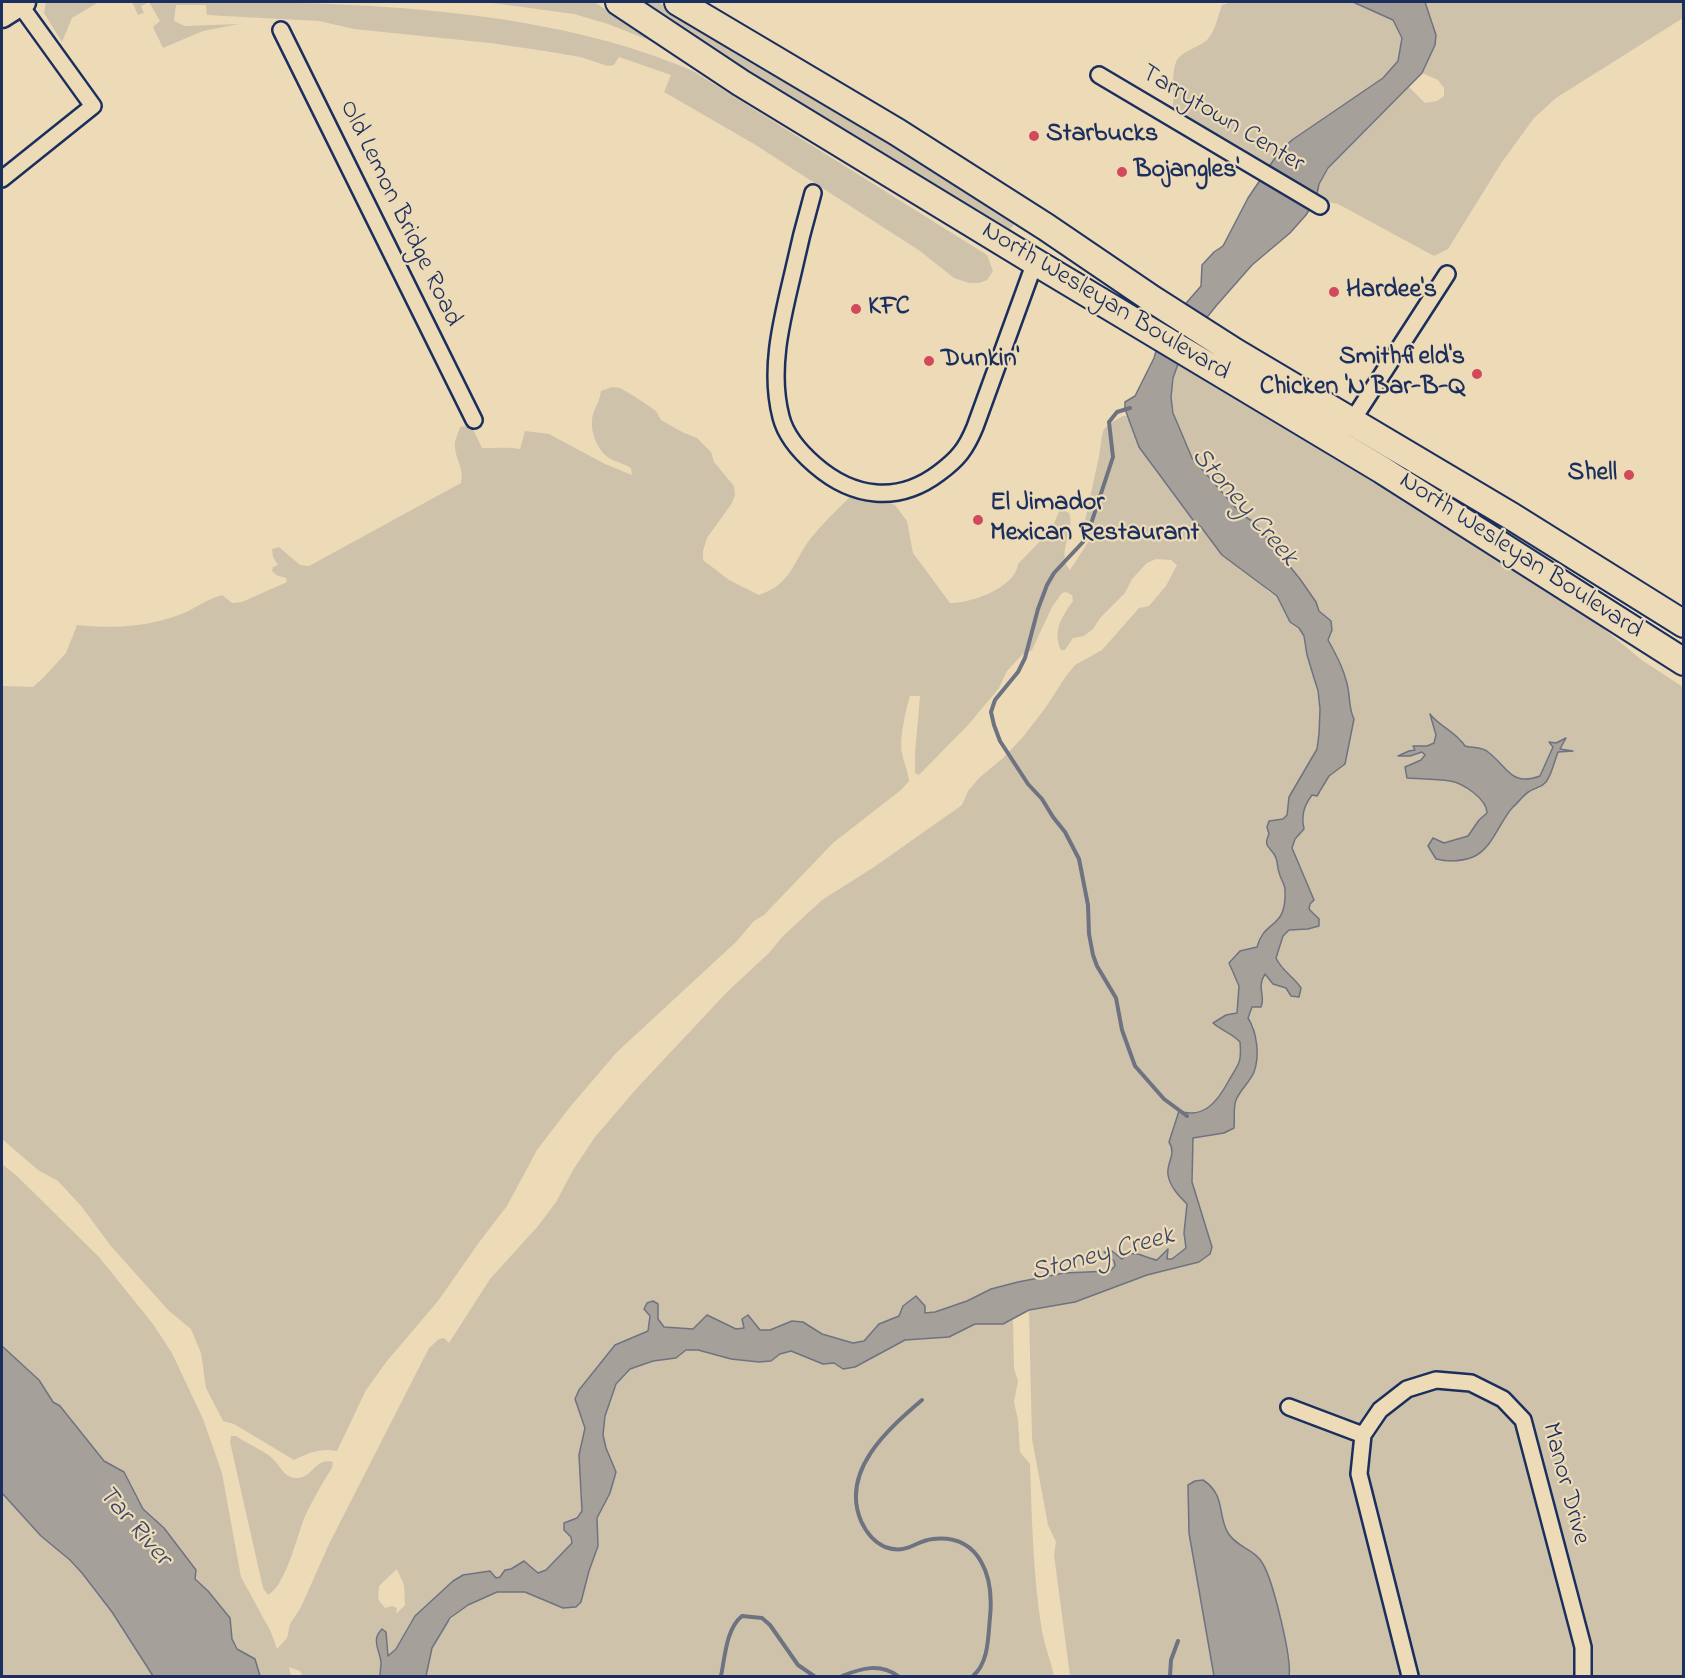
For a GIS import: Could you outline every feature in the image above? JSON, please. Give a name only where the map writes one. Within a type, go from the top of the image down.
[{"type":"highway","name":"North Wesleyan Boulevard","points":[[619,2],[741,82],[1135,321],[1229,362],[1352,421],[1511,516],[1683,624]]},
{"type":"highway","name":"North Wesleyan Boulevard","points":[[678,2],[897,132],[1046,227],[1152,299],[1229,362],[1495,541],[1683,662]]},
{"type":"highway","points":[[686,2],[705,18]]},
{"type":"highway","points":[[1495,541],[1511,516]]},
{"type":"street","points":[[2,179],[93,106],[16,6]]},
{"type":"street","name":"Old Lemon Bridge Road","points":[[281,30],[474,420]]},
{"type":"street","name":"Tarrytown Center","points":[[1099,75],[1320,206]]},
{"type":"street","points":[[813,193],[782,319],[777,350],[776,384],[781,418],[799,452],[822,471],[846,486],[865,492],[883,494],[906,492],[931,479],[963,453],[975,427],[1035,262]]},
{"type":"street","points":[[1352,421],[1447,274]]},
{"type":"street","name":"Manor Drive","points":[[1410,1677],[1359,1474],[1363,1435],[1380,1410],[1407,1389],[1436,1380],[1471,1383],[1503,1399],[1523,1420],[1583,1647],[1583,1677]]},
{"type":"street","points":[[1289,1407],[1363,1435]]},
{"type":"shaded area","points":[[46,2],[99,2],[72,18],[62,42],[44,13]]},
{"type":"shaded area","points":[[132,2],[149,2],[141,6],[144,13],[138,15]]},
{"type":"shaded area","points":[[149,2],[272,2],[345,5],[491,18],[561,30],[629,48],[693,71],[987,255],[993,271],[987,280],[979,283],[969,283],[954,278],[920,251],[754,144],[664,92],[671,75],[619,57],[614,65],[608,66],[580,57],[545,51],[354,29],[319,21],[207,15],[206,5],[176,5],[174,21],[185,26],[239,24],[203,31],[163,48],[153,27],[160,21]]},
{"type":"shaded area","points":[[485,2],[594,2],[664,46],[608,24],[574,14]]},
{"type":"shaded area","points":[[627,2],[658,2],[1013,220],[1014,225],[1010,229]]},
{"type":"shaded area","points":[[1232,2],[1353,2],[1393,20],[1402,38],[1398,61],[1383,78],[1279,152],[1269,166],[1211,132],[1173,106],[1174,67],[1178,58],[1210,37],[1222,5]]},
{"type":"shaded area","points":[[1425,2],[1683,2],[1683,18],[1556,98],[1534,118],[1502,162],[1448,249],[1434,256],[1338,204],[1316,199],[1319,184],[1333,162],[1409,87],[1425,103],[1437,101],[1444,96],[1444,88],[1438,80],[1422,73],[1431,53],[1434,38],[1433,23]]},
{"type":"shaded area","points":[[1180,360],[1587,615],[1643,661],[1683,687],[1683,1676],[1070,1676],[1054,1555],[1056,1542],[1048,1525],[1032,1439],[1029,1310],[1075,1302],[1147,1275],[1182,1267],[1212,1247],[1192,1182],[1193,1138],[1202,1136],[1235,1115],[1235,1101],[1254,1027],[1247,1018],[1251,1007],[1261,1007],[1261,983],[1265,974],[1273,984],[1286,988],[1292,976],[1281,968],[1276,958],[1283,936],[1289,930],[1308,929],[1315,913],[1309,909],[1314,899],[1292,848],[1295,839],[1304,829],[1303,813],[1312,795],[1321,792],[1329,776],[1345,764],[1354,719],[1344,673],[1327,640],[1332,630],[1300,579],[1254,522],[1242,515],[1192,458],[1177,425],[1171,397],[1173,378]],"holes":[[[1434,729],[1460,738],[1465,746],[1486,750],[1510,773],[1522,779],[1540,776],[1553,747],[1550,743],[1565,739],[1560,749],[1570,751],[1558,752],[1550,776],[1539,789],[1529,791],[1514,807],[1493,839],[1475,856],[1454,862],[1436,859],[1443,843],[1468,836],[1479,820],[1488,813],[1487,808],[1476,793],[1459,784],[1446,780],[1419,779],[1412,763],[1421,760],[1425,755],[1422,752],[1416,754],[1409,751],[1434,743],[1436,735]]]},
{"type":"shaded area","points":[[612,387],[620,388],[656,411],[661,420],[697,438],[711,452],[714,462],[734,486],[735,495],[732,503],[707,538],[703,560],[729,580],[759,595],[779,585],[791,571],[811,538],[850,497],[895,505],[907,521],[913,553],[950,603],[969,601],[1001,587],[1015,572],[1018,564],[1051,530],[1060,509],[1069,513],[1070,527],[1064,557],[1070,570],[1089,541],[1085,521],[1104,429],[1123,416],[1128,416],[1137,440],[1153,467],[1193,520],[1222,555],[1277,596],[1290,622],[1299,628],[1304,636],[1317,691],[1320,733],[1314,756],[1291,796],[1287,815],[1283,819],[1277,819],[1266,840],[1267,848],[1278,861],[1279,875],[1285,886],[1285,907],[1280,920],[1261,935],[1257,947],[1231,971],[1237,981],[1239,991],[1237,1013],[1226,1015],[1213,1023],[1241,1042],[1240,1065],[1216,1103],[1202,1111],[1185,1113],[1176,1118],[1173,1135],[1169,1142],[1172,1155],[1168,1171],[1173,1187],[1187,1204],[1184,1233],[1186,1248],[1180,1254],[1167,1259],[1164,1252],[1160,1258],[1155,1260],[1144,1255],[1122,1259],[1112,1251],[1105,1252],[1114,1261],[1115,1266],[1110,1271],[1064,1273],[1008,1285],[991,1289],[967,1301],[935,1312],[925,1313],[903,1306],[899,1316],[879,1324],[864,1341],[853,1343],[822,1334],[803,1322],[792,1321],[770,1330],[736,1329],[707,1315],[694,1329],[664,1327],[650,1316],[648,1331],[615,1345],[579,1390],[575,1399],[585,1428],[579,1455],[582,1511],[564,1530],[571,1537],[572,1543],[546,1570],[538,1573],[524,1561],[500,1577],[415,1616],[396,1649],[388,1656],[386,1632],[375,1641],[381,1663],[380,1676],[303,1676],[300,1671],[289,1667],[291,1676],[260,1676],[255,1659],[238,1649],[232,1639],[230,1618],[195,1579],[164,1528],[143,1509],[124,1472],[104,1462],[60,1406],[53,1402],[39,1380],[2,1346],[2,1164],[99,1257],[153,1324],[172,1353],[203,1419],[222,1473],[241,1577],[271,1632],[277,1649],[287,1638],[290,1624],[301,1607],[329,1544],[429,1348],[439,1339],[444,1338],[449,1343],[490,1279],[538,1226],[556,1202],[573,1170],[595,1137],[637,1088],[728,991],[822,900],[874,867],[962,805],[968,791],[980,777],[1023,737],[1075,665],[1102,650],[1139,608],[1149,606],[1166,586],[1177,565],[1171,560],[1156,559],[1147,563],[1132,579],[1125,593],[1100,618],[1093,629],[1084,636],[1073,638],[1065,650],[1061,650],[1058,643],[1058,631],[1062,618],[1073,601],[1072,595],[1062,593],[1052,607],[1032,650],[1022,655],[1007,671],[999,688],[969,724],[919,775],[915,773],[915,754],[920,696],[910,696],[901,741],[909,781],[901,790],[833,843],[764,915],[754,921],[736,942],[617,1052],[537,1150],[507,1206],[438,1301],[387,1361],[366,1390],[337,1451],[315,1452],[294,1460],[234,1424],[223,1421],[206,1388],[201,1353],[191,1329],[169,1311],[110,1245],[82,1207],[58,1181],[38,1170],[2,1139],[2,686],[33,687],[66,653],[77,625],[118,627],[145,624],[171,618],[222,595],[232,603],[242,602],[287,582],[286,578],[272,571],[273,567],[278,565],[273,557],[272,549],[279,547],[300,565],[309,566],[461,483],[455,445],[460,427],[471,425],[482,448],[520,449],[525,431],[549,434],[605,464],[632,475],[631,468],[604,454],[595,438],[592,420],[601,391]],"holes":[[[397,1569],[404,1585],[405,1605],[396,1614],[397,1608],[392,1606],[385,1608],[378,1599],[379,1586]]]},
{"type":"shaded area","points":[[1013,1319],[1014,1368],[1018,1381],[1014,1402],[1018,1420],[1020,1452],[1030,1464],[1037,1590],[1042,1631],[1054,1676],[426,1676],[431,1652],[438,1636],[457,1614],[469,1605],[482,1597],[510,1590],[529,1592],[563,1608],[589,1571],[598,1546],[597,1518],[616,1472],[603,1435],[605,1416],[616,1384],[630,1369],[653,1361],[676,1358],[686,1350],[698,1350],[731,1359],[759,1362],[771,1361],[780,1354],[791,1351],[823,1364],[834,1363],[855,1367],[905,1340],[949,1337],[975,1324],[1003,1324]]},
{"type":"shaded area","points":[[231,1436],[236,1436],[268,1455],[288,1476],[301,1477],[322,1463],[333,1462],[332,1468],[306,1514],[281,1581],[268,1595],[263,1588],[230,1442]]},
{"type":"shaded area","points":[[2,1493],[41,1536],[82,1573],[112,1612],[153,1676],[2,1676]]},
{"type":"water","points":[[1353,2],[1425,2],[1436,35],[1435,45],[1422,73],[1328,168],[1319,184],[1316,199],[1306,215],[1290,233],[1252,265],[1216,306],[1200,326],[1178,364],[1173,378],[1171,397],[1173,413],[1192,458],[1242,515],[1254,522],[1300,579],[1316,602],[1319,611],[1331,621],[1332,630],[1328,640],[1344,673],[1354,719],[1345,764],[1329,776],[1317,796],[1312,795],[1309,799],[1303,815],[1304,829],[1295,839],[1292,848],[1314,900],[1309,909],[1319,919],[1319,926],[1289,930],[1283,936],[1276,958],[1301,988],[1299,997],[1291,996],[1286,988],[1273,984],[1265,974],[1261,983],[1261,1007],[1252,1007],[1248,1018],[1257,1044],[1256,1066],[1236,1100],[1234,1128],[1224,1133],[1193,1138],[1192,1182],[1212,1247],[1210,1254],[1199,1262],[1147,1275],[1075,1302],[1029,1310],[1003,1324],[975,1324],[949,1337],[905,1340],[855,1367],[843,1369],[834,1363],[823,1364],[791,1351],[780,1354],[771,1361],[759,1362],[731,1359],[698,1350],[686,1350],[676,1358],[653,1361],[630,1369],[616,1384],[605,1416],[603,1435],[616,1472],[610,1493],[597,1518],[598,1546],[581,1602],[576,1607],[563,1608],[525,1592],[497,1592],[468,1605],[450,1618],[432,1648],[426,1676],[380,1676],[381,1662],[376,1641],[382,1629],[386,1632],[388,1656],[396,1649],[415,1616],[453,1581],[463,1575],[490,1571],[496,1578],[500,1577],[505,1570],[524,1561],[538,1573],[546,1570],[572,1543],[571,1537],[564,1530],[564,1523],[577,1518],[582,1511],[579,1455],[585,1428],[575,1399],[579,1390],[615,1345],[648,1331],[650,1316],[644,1309],[647,1303],[653,1301],[658,1304],[658,1319],[664,1327],[693,1329],[707,1315],[736,1329],[744,1328],[742,1319],[748,1315],[760,1330],[770,1330],[792,1321],[803,1322],[822,1334],[853,1343],[864,1341],[879,1324],[899,1316],[903,1306],[916,1296],[925,1306],[925,1313],[935,1312],[967,1301],[991,1289],[1018,1282],[1064,1273],[1110,1271],[1115,1266],[1114,1261],[1104,1252],[1112,1251],[1122,1259],[1135,1254],[1157,1260],[1168,1249],[1167,1259],[1172,1259],[1186,1248],[1184,1233],[1187,1204],[1175,1191],[1169,1179],[1168,1171],[1172,1151],[1169,1142],[1179,1111],[1196,1113],[1209,1107],[1224,1089],[1238,1064],[1240,1042],[1213,1023],[1226,1015],[1237,1013],[1239,986],[1229,963],[1240,951],[1257,947],[1260,938],[1282,912],[1285,903],[1285,888],[1276,858],[1267,845],[1269,834],[1267,827],[1269,821],[1283,819],[1287,815],[1289,797],[1317,749],[1320,709],[1318,691],[1304,636],[1299,628],[1290,622],[1277,596],[1222,555],[1193,520],[1139,447],[1125,409],[1125,402],[1135,396],[1154,358],[1162,331],[1201,286],[1202,265],[1223,246],[1248,198],[1279,152],[1292,140],[1383,78],[1398,61],[1402,38],[1393,20]]},
{"type":"water","points":[[1430,714],[1465,746],[1486,750],[1511,774],[1522,779],[1540,776],[1553,747],[1549,742],[1556,743],[1566,738],[1560,749],[1573,751],[1558,752],[1546,782],[1528,792],[1513,807],[1486,848],[1464,860],[1436,859],[1428,846],[1433,838],[1444,843],[1468,836],[1487,813],[1483,802],[1473,792],[1455,782],[1407,778],[1405,767],[1421,760],[1425,755],[1422,752],[1410,756],[1398,756],[1415,750],[1413,746],[1427,746],[1434,743],[1436,735]]},
{"type":"water","name":"Tar River","points":[[2,1346],[39,1380],[53,1402],[60,1406],[104,1461],[124,1472],[143,1509],[164,1528],[196,1570],[195,1579],[230,1618],[232,1639],[237,1649],[255,1659],[260,1676],[153,1676],[112,1612],[82,1573],[41,1536],[2,1493]]},
{"type":"water","points":[[1203,1480],[1218,1498],[1225,1526],[1231,1538],[1260,1559],[1267,1573],[1285,1637],[1289,1676],[1214,1676],[1189,1533],[1188,1485]]},
{"type":"waterway","points":[[1130,408],[1117,412],[1109,422],[1113,457],[1090,527],[1083,542],[1054,573],[1047,585],[1025,658],[1018,672],[995,700],[991,712],[1000,741],[1028,784],[1042,799],[1065,832],[1079,859],[1088,905],[1089,934],[1093,955],[1116,998],[1122,1030],[1135,1066],[1164,1099],[1187,1116]]},
{"type":"waterway","points":[[922,1400],[895,1424],[871,1453],[862,1468],[857,1485],[856,1503],[865,1529],[885,1547],[905,1549],[926,1540],[949,1539],[973,1551],[981,1562],[990,1588],[990,1617],[985,1656],[973,1676]]},
{"type":"waterway","points":[[721,1676],[729,1636],[742,1616],[762,1618],[770,1625],[798,1665],[814,1676]]},
{"type":"waterway","points":[[1170,1676],[1171,1660],[1178,1641]]},
{"type":"waterway","points":[[842,1676],[871,1668],[884,1669],[898,1676]]},
{"type":"place","name":"Starbucks","points":[[1034,136]]},
{"type":"place","name":"Bojangles'","points":[[1122,172]]},
{"type":"place","name":"Hardee's","points":[[1334,292]]},
{"type":"place","name":"KFC","points":[[856,309]]},
{"type":"place","name":"Dunkin'","points":[[929,361]]},
{"type":"place","name":"Smithfield's Chicken 'N Bar-B-Q","points":[[1477,374]]},
{"type":"place","name":"Shell","points":[[1629,475]]},
{"type":"place","name":"El Jimador Mexican Restaurant","points":[[978,520]]},
{"type":"water label","name":"Stoney Creek","points":[[1243,508]]},
{"type":"water label","name":"Stoney Creek","points":[[1103,1256]]}]
